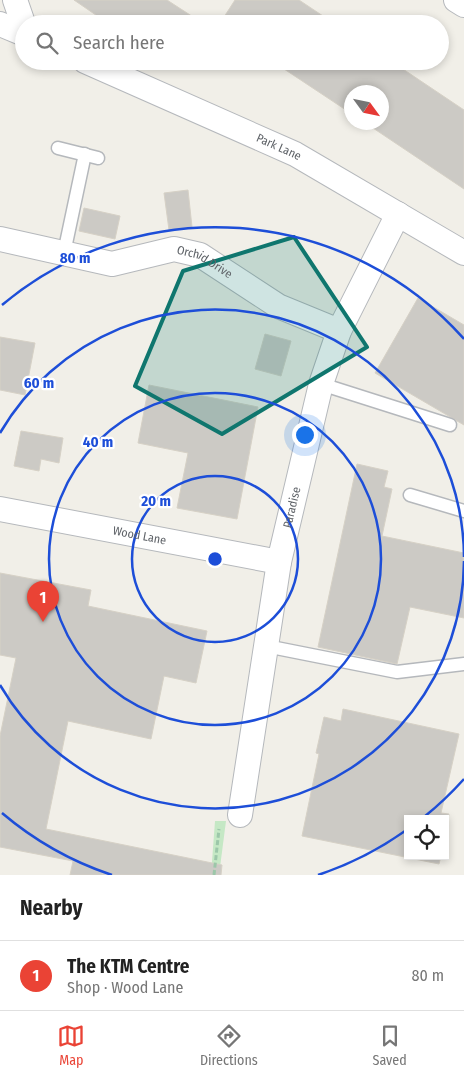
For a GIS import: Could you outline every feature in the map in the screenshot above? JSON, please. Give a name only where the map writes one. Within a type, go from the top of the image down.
[{"type":"street","points":[[15,0],[20,15]]},
{"type":"street","points":[[456,0],[464,5]]},
{"type":"street","points":[[0,24],[15,30]]},
{"type":"street","name":"Park Lane","points":[[105,70],[295,154],[464,253]]},
{"type":"street","name":"Paradise","points":[[240,815],[279,562],[321,384],[339,331],[398,214]]},
{"type":"street","name":"Orchid Drive","points":[[0,239],[112,264],[174,249],[200,255],[278,306],[339,331]]},
{"type":"street","name":"Wood Lane","points":[[0,509],[279,562]]},
{"type":"lane","points":[[58,148],[98,158]]},
{"type":"lane","points":[[64,253],[85,154]]},
{"type":"lane","points":[[321,384],[450,425]]},
{"type":"lane","points":[[410,496],[464,511]]},
{"type":"lane","points":[[266,646],[397,672],[464,664]]},
{"type":"path","points":[[214,875],[221,815],[240,815]]},
{"type":"highlighted area","points":[[294,237],[367,347],[222,434],[135,386],[183,271]]},
{"type":"green space","points":[[215,821],[226,821],[219,875],[211,875]]},
{"type":"building","points":[[74,0],[167,0],[190,15],[96,15]]},
{"type":"building","points":[[235,0],[299,0],[322,15],[225,15]]},
{"type":"building","points":[[286,70],[404,70],[464,110],[464,189],[376,130],[389,130],[389,85],[344,85],[344,109]]},
{"type":"building","points":[[188,190],[192,227],[169,230],[164,193]]},
{"type":"building","points":[[84,208],[120,216],[115,239],[79,231]]},
{"type":"building","points":[[418,298],[464,325],[464,425],[375,373]]},
{"type":"building","points":[[265,334],[291,341],[281,376],[255,369]]},
{"type":"building","points":[[0,337],[35,343],[25,395],[0,390]]},
{"type":"building","points":[[149,385],[258,407],[237,519],[177,508],[188,453],[138,443]]},
{"type":"building","points":[[21,431],[63,438],[59,463],[41,459],[39,471],[14,466]]},
{"type":"building","points":[[357,464],[388,471],[384,487],[392,489],[382,536],[464,553],[464,618],[410,607],[397,664],[318,647]]},
{"type":"building","points":[[0,573],[91,590],[88,606],[207,631],[196,683],[164,676],[151,739],[68,721],[46,829],[222,865],[221,875],[70,875],[73,861],[0,847],[0,736],[16,658],[0,655]]},
{"type":"building","points":[[343,709],[459,734],[441,813],[449,815],[404,815],[404,857],[302,836],[319,754],[316,753],[324,717],[341,721]]},
{"type":"building","points":[[419,860],[440,860],[439,864]]},
{"type":"place","name":"The KTM Centre","points":[[43,622]]}]
